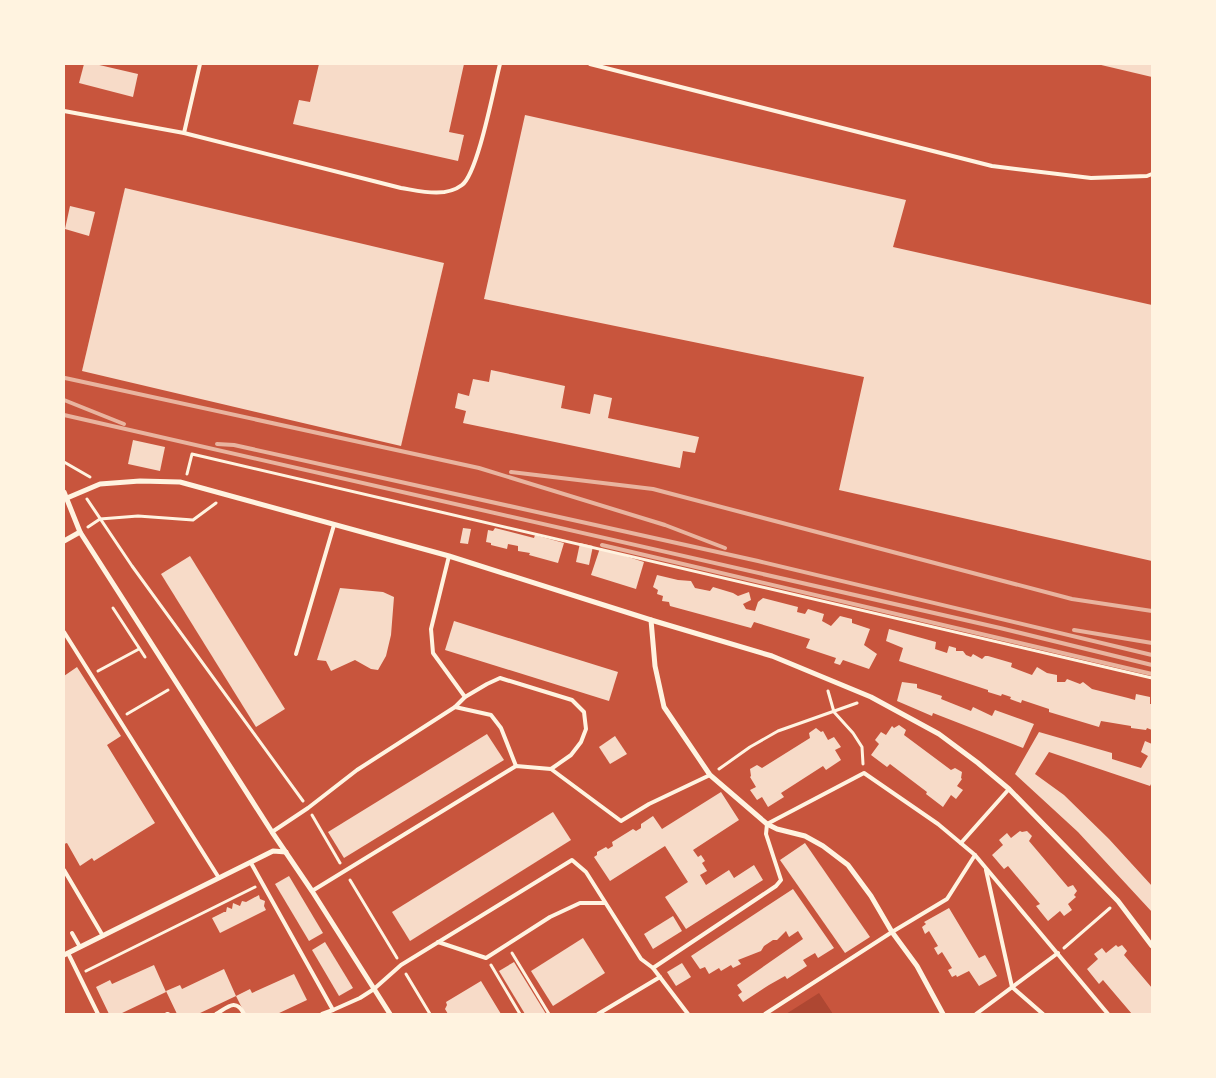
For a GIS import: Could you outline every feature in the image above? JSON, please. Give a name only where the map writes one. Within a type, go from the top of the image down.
[{"type":"street","points":[[67,498],[100,484],[140,481],[180,482],[449,556],[772,656],[871,697],[939,734],[978,763],[1009,790],[1118,901],[1152,946]]},
{"type":"street","points":[[64,492],[80,532],[390,1014]]},
{"type":"street","points":[[64,541],[80,532]]},
{"type":"street","points":[[651,620],[655,666],[664,708],[710,775],[767,824],[777,829],[805,836],[823,846],[848,865],[871,896],[892,932],[916,966],[943,1014]]},
{"type":"street","points":[[66,954],[273,851],[286,852]]},
{"type":"lane","points":[[184,133],[200,64]]},
{"type":"lane","points":[[64,111],[184,133],[401,188],[425,192],[446,192],[463,185],[474,165],[500,64]]},
{"type":"lane","points":[[590,64],[992,166],[1091,178],[1147,176],[1152,174]]},
{"type":"lane","points":[[296,654],[334,525]]},
{"type":"lane","points":[[449,556],[431,629],[433,654],[465,697]]},
{"type":"lane","points":[[64,632],[219,878]]},
{"type":"lane","points":[[272,832],[308,808],[358,770],[455,707],[465,697],[500,678],[572,700],[584,712],[586,729],[582,742],[571,755],[551,769]]},
{"type":"lane","points":[[455,707],[491,716],[501,728],[516,766]]},
{"type":"lane","points":[[312,891],[516,766],[551,769],[621,821],[649,804],[710,775]]},
{"type":"lane","points":[[653,968],[776,886],[781,880],[766,834],[767,824],[864,772],[961,843],[975,856],[1108,1014]]},
{"type":"lane","points":[[961,843],[1009,790]]},
{"type":"lane","points":[[765,1014],[947,899],[975,856]]},
{"type":"lane","points":[[322,1014],[360,998],[374,989],[401,965],[572,860],[586,872],[641,959],[653,968],[688,1014]]},
{"type":"lane","points":[[251,863],[333,1010]]},
{"type":"lane","points":[[986,868],[1012,987],[1042,1014]]},
{"type":"lane","points":[[64,870],[104,936]]},
{"type":"lane","points":[[438,942],[486,958],[550,917],[580,903],[605,903]]},
{"type":"lane","points":[[72,933],[80,947]]},
{"type":"lane","points":[[976,1014],[1058,953]]},
{"type":"lane","points":[[66,954],[98,1014]]},
{"type":"lane","points":[[598,1014],[660,977]]},
{"type":"lane","points":[[216,1014],[232,1005],[237,1005],[244,1014]]},
{"type":"path","points":[[180,482],[187,476],[192,454],[1152,678]]},
{"type":"path","points":[[64,462],[92,478]]},
{"type":"path","points":[[82,492],[132,566],[308,808],[430,1014]]},
{"type":"path","points":[[100,519],[138,516],[193,520],[218,502]]},
{"type":"path","points":[[90,675],[139,649]]},
{"type":"path","points":[[822,677],[834,712],[853,733],[862,748],[864,772]]},
{"type":"path","points":[[118,718],[168,690]]},
{"type":"path","points":[[710,775],[750,747],[778,732],[871,697]]},
{"type":"path","points":[[82,972],[262,883]]},
{"type":"path","points":[[1058,953],[1118,901]]},
{"type":"path","points":[[507,946],[549,1014]]},
{"type":"path","points":[[486,958],[520,1014]]},
{"type":"shaded area","points":[[819,993],[833,1014],[786,1014]]},
{"type":"building","points":[[84,64],[95,64],[138,74],[133,97],[79,83]]},
{"type":"building","points":[[319,64],[464,64],[449,132],[464,135],[458,161],[293,124],[299,100],[310,102]]},
{"type":"building","points":[[1097,64],[1152,64],[1152,77]]},
{"type":"building","points":[[525,115],[906,200],[893,247],[1152,305],[1152,561],[839,490],[864,377],[484,299]]},
{"type":"building","points":[[125,188],[444,263],[401,446],[82,371]]},
{"type":"building","points":[[70,206],[95,212],[89,236],[65,229]]},
{"type":"building","points":[[491,370],[565,386],[561,408],[590,414],[594,394],[612,398],[608,418],[699,437],[695,453],[683,451],[680,468],[463,423],[466,411],[455,408],[458,393],[469,396],[473,379],[489,382]]},
{"type":"building","points":[[133,440],[165,447],[160,471],[128,464]]},
{"type":"building","points":[[463,528],[471,529],[468,544],[460,543]]},
{"type":"building","points":[[495,528],[534,538],[535,535],[564,543],[558,563],[529,555],[530,553],[518,551],[518,546],[508,544],[507,549],[491,545],[491,543],[486,542],[488,530],[493,531]]},
{"type":"building","points":[[580,543],[593,546],[589,565],[576,562]]},
{"type":"building","points":[[600,548],[644,562],[636,589],[591,575]]},
{"type":"building","points":[[190,556],[285,709],[256,727],[161,574]]},
{"type":"building","points":[[657,575],[691,581],[695,588],[710,591],[713,587],[738,596],[749,592],[751,600],[743,604],[746,609],[755,611],[758,602],[763,598],[798,607],[797,612],[805,614],[808,609],[824,614],[822,621],[831,626],[840,616],[852,619],[852,623],[870,629],[864,645],[877,654],[869,669],[843,660],[840,665],[834,663],[836,658],[806,648],[810,639],[754,622],[751,628],[670,606],[669,602],[662,601],[663,596],[657,594],[658,590],[653,587]]},
{"type":"building","points":[[340,588],[383,592],[394,597],[391,635],[386,656],[378,670],[371,669],[355,660],[331,671],[326,661],[317,660]]},
{"type":"building","points":[[454,621],[618,672],[609,701],[445,650]]},
{"type":"building","points":[[889,629],[936,642],[935,649],[947,653],[949,646],[956,648],[956,651],[963,651],[971,657],[973,654],[982,659],[988,656],[1012,663],[1011,667],[1032,675],[1037,667],[1047,673],[1057,675],[1057,682],[1065,682],[1067,679],[1080,684],[1083,682],[1092,689],[1135,700],[1136,694],[1150,697],[1150,704],[1152,704],[1152,730],[1147,728],[1146,730],[1131,728],[1131,726],[1101,721],[1099,727],[1049,712],[1049,709],[1022,700],[1021,703],[1010,699],[1011,697],[988,692],[988,690],[899,661],[903,648],[886,641]]},
{"type":"building","points":[[77,667],[121,736],[107,745],[155,823],[94,861],[92,858],[80,866],[67,843],[64,844],[64,676]]},
{"type":"building","points":[[902,682],[917,684],[917,688],[942,696],[941,699],[971,711],[973,707],[992,716],[995,710],[1034,724],[1023,748],[933,713],[932,716],[897,701]]},
{"type":"building","points":[[899,725],[906,730],[904,735],[951,770],[955,768],[962,772],[962,779],[957,786],[963,790],[956,799],[951,795],[943,807],[926,794],[927,792],[890,764],[887,767],[871,755],[879,744],[875,740],[881,732],[886,735],[892,726],[894,728]]},
{"type":"building","points":[[816,728],[821,732],[823,731],[828,740],[834,737],[841,747],[835,750],[841,760],[826,770],[823,766],[781,793],[784,797],[768,807],[762,797],[757,800],[750,790],[756,787],[750,777],[750,769],[757,765],[762,768],[810,738],[809,733]]},
{"type":"building","points":[[1039,732],[1112,753],[1112,759],[1141,768],[1148,756],[1141,752],[1145,741],[1152,744],[1152,782],[1150,786],[1049,752],[1035,774],[1064,795],[1109,839],[1152,886],[1152,912],[1078,832],[1015,774]]},
{"type":"building","points":[[487,734],[504,760],[344,858],[328,832]]},
{"type":"building","points":[[615,736],[627,754],[610,764],[599,747]]},
{"type":"building","points":[[721,792],[739,820],[693,850],[698,857],[701,855],[705,861],[702,863],[707,871],[700,875],[706,885],[729,870],[734,878],[754,865],[763,880],[686,929],[665,897],[688,882],[665,846],[610,881],[594,857],[597,855],[597,852],[606,847],[608,849],[613,846],[612,842],[633,829],[636,831],[641,828],[641,824],[653,816],[662,829]]},
{"type":"building","points":[[553,812],[571,840],[410,941],[392,912]]},
{"type":"building","points":[[1020,831],[1027,831],[1032,836],[1029,841],[1068,887],[1073,885],[1077,891],[1074,895],[1076,897],[1068,904],[1072,910],[1064,916],[1060,911],[1048,921],[1036,906],[1040,904],[1008,866],[1004,869],[992,855],[1003,845],[999,840],[1007,833],[1011,838]]},
{"type":"building","points":[[805,843],[870,937],[845,953],[780,860]]},
{"type":"building","points":[[289,876],[323,933],[309,941],[275,884]]},
{"type":"building","points":[[793,889],[834,948],[818,958],[815,953],[803,960],[807,966],[787,979],[785,976],[769,985],[743,1002],[738,995],[742,992],[737,985],[803,939],[798,931],[789,937],[786,931],[777,940],[773,940],[764,946],[761,951],[738,960],[741,964],[733,968],[731,965],[721,971],[719,968],[709,974],[705,967],[700,969],[691,956]]},
{"type":"building","points":[[259,895],[260,899],[265,901],[264,906],[266,910],[220,933],[212,918],[226,912],[227,907],[232,909],[233,903],[240,906],[242,901],[246,902]]},
{"type":"building","points":[[949,908],[979,958],[985,955],[997,976],[979,986],[969,971],[957,977],[956,975],[952,977],[948,970],[952,968],[942,952],[938,955],[934,948],[938,946],[929,931],[925,934],[922,927],[926,924],[924,922]]},
{"type":"building","points":[[673,916],[682,931],[653,949],[644,934]]},
{"type":"building","points":[[583,938],[605,973],[553,1006],[531,971]]},
{"type":"building","points":[[325,942],[353,988],[339,996],[312,950]]},
{"type":"building","points":[[1116,945],[1118,947],[1122,945],[1127,951],[1124,955],[1152,988],[1152,1014],[1132,1014],[1103,980],[1099,984],[1087,969],[1098,959],[1094,954],[1102,948],[1106,953]]},
{"type":"building","points":[[514,962],[546,1014],[525,1014],[499,971]]},
{"type":"building","points":[[682,963],[691,977],[676,986],[667,972]]},
{"type":"building","points":[[154,965],[166,992],[120,1014],[109,1014],[96,987],[110,980],[112,984]]},
{"type":"building","points":[[224,969],[236,996],[198,1014],[177,1014],[166,991],[180,985],[182,989]]},
{"type":"building","points":[[294,974],[307,1000],[277,1014],[245,1014],[236,996],[250,989],[252,993]]},
{"type":"building","points":[[481,981],[501,1014],[448,1014],[445,1009],[446,1002]]},
{"type":"railway","points":[[65,378],[479,468],[665,525],[725,548]]},
{"type":"railway","points":[[64,400],[124,424]]},
{"type":"railway","points":[[64,415],[1000,628],[1152,665]]},
{"type":"railway","points":[[217,444],[234,445],[758,561],[1152,655]]},
{"type":"railway","points":[[511,472],[653,489],[1072,599],[1152,611]]},
{"type":"railway","points":[[602,545],[1152,674]]},
{"type":"railway","points":[[1074,630],[1152,643]]}]
